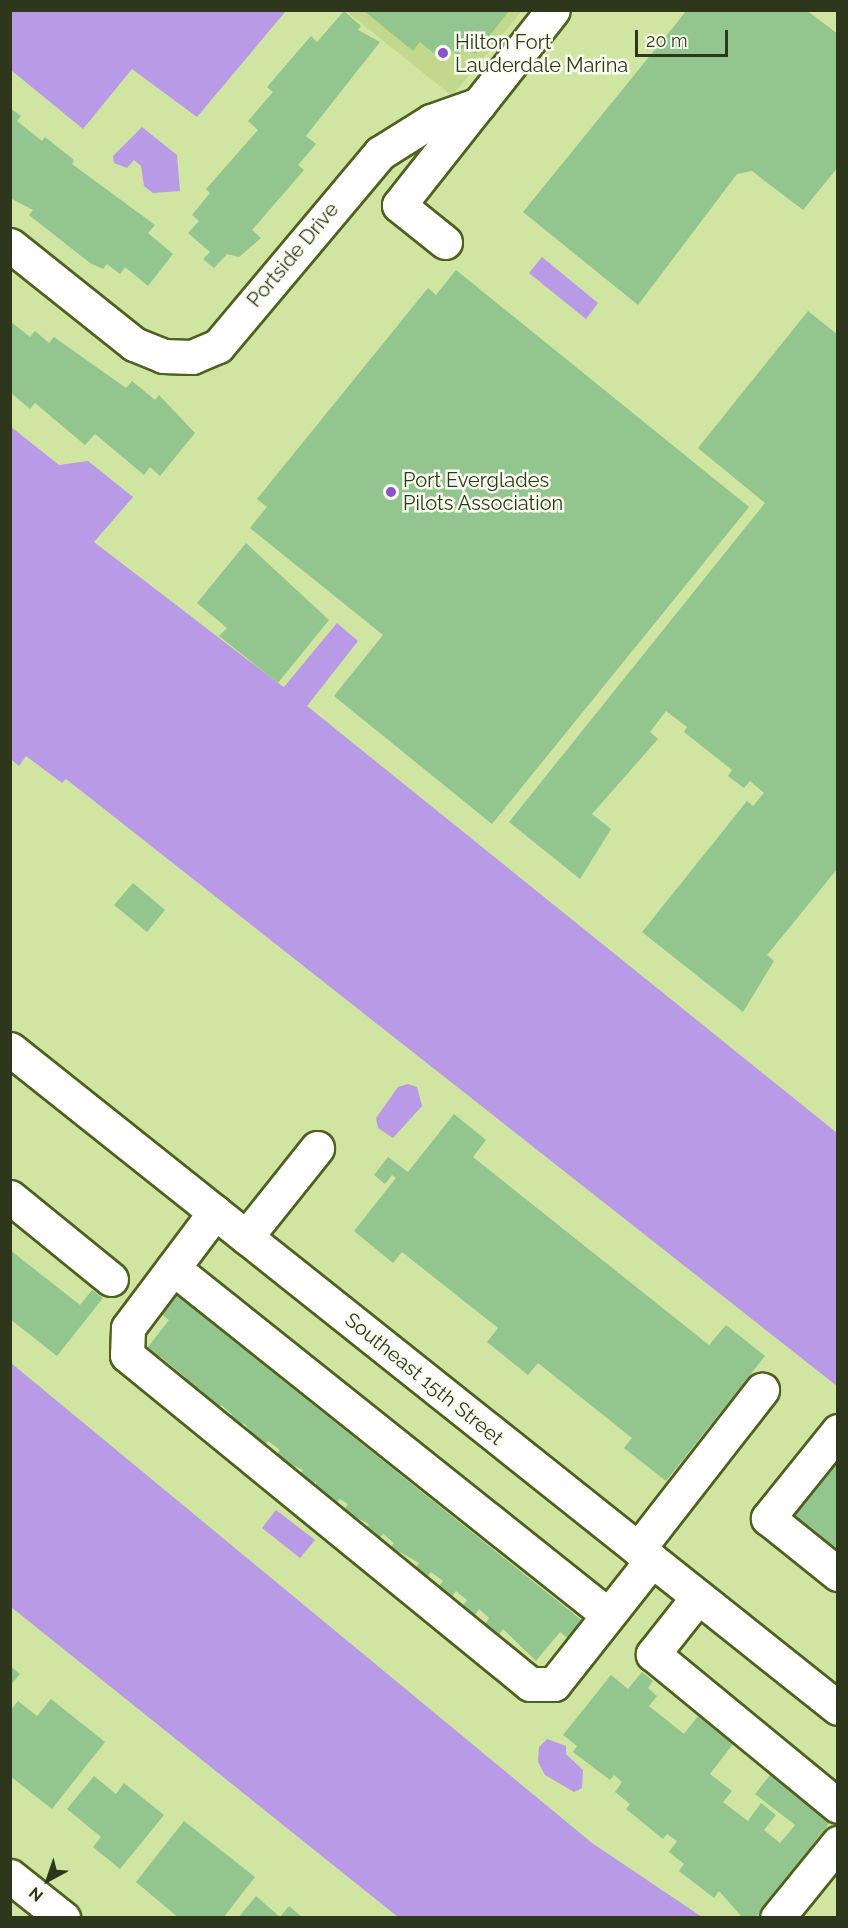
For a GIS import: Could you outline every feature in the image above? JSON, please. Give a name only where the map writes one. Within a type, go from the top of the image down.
[{"type":"street","points":[[444,242],[399,205],[553,10]]},
{"type":"street","name":"Portside Drive","points":[[10,244],[134,344],[163,356],[192,357],[218,346],[380,153],[431,121],[479,104]]},
{"type":"street","name":"Southeast 15th Street","points":[[10,1049],[837,1708]]},
{"type":"street","points":[[246,1237],[317,1148]]},
{"type":"street","points":[[10,1197],[111,1279]]},
{"type":"street","points":[[215,1212],[128,1328],[127,1355],[530,1684],[554,1684],[609,1615],[645,1555],[762,1390]]},
{"type":"street","points":[[173,1268],[609,1615]]},
{"type":"street","points":[[837,1431],[768,1518],[837,1574]]},
{"type":"street","points":[[698,1597],[653,1654],[837,1806]]},
{"type":"street","points":[[777,1917],[837,1843]]},
{"type":"street","points":[[10,1876],[63,1917]]},
{"type":"shaded area","points":[[10,11],[286,11],[197,117],[132,69],[83,129],[11,70]]},
{"type":"shaded area","name":"Hilton Fort Lauderdale Marina","points":[[346,11],[522,11],[452,96]]},
{"type":"shaded area","points":[[142,127],[177,155],[180,191],[153,193],[144,186],[141,166],[134,160],[127,168],[114,163],[113,156]]},
{"type":"shaded area","points":[[542,257],[598,303],[586,319],[529,273]]},
{"type":"shaded area","points":[[10,426],[59,465],[88,461],[133,497],[94,542],[284,687],[337,623],[358,641],[307,706],[837,1133],[837,1386],[66,779],[62,783],[26,756],[19,766],[11,759]]},
{"type":"shaded area","points":[[408,1084],[417,1087],[422,1106],[393,1138],[378,1128],[376,1118],[398,1087]]},
{"type":"shaded area","points":[[11,1363],[592,1843],[702,1917],[398,1917],[11,1607]]},
{"type":"shaded area","points":[[276,1510],[315,1540],[300,1558],[262,1528]]},
{"type":"shaded area","points":[[547,1739],[566,1746],[566,1754],[583,1770],[582,1788],[574,1792],[545,1775],[538,1762],[539,1747]]},
{"type":"building","name":"Hilton Fort Lauderdale Marina","points":[[363,10],[510,10],[475,54],[465,45],[457,55],[445,44],[436,55],[420,42],[413,51]]},
{"type":"building","points":[[687,10],[806,10],[838,34],[838,167],[803,210],[752,171],[737,174],[638,305],[523,212]]},
{"type":"building","points":[[344,11],[361,26],[358,30],[380,42],[306,136],[316,144],[298,165],[304,170],[252,230],[261,238],[239,257],[227,254],[214,268],[203,259],[210,252],[188,233],[199,221],[192,215],[210,193],[206,189],[258,130],[248,121],[273,92],[267,87],[311,36],[317,42]]},
{"type":"building","points":[[10,108],[21,116],[17,121],[42,141],[45,137],[74,160],[72,164],[155,225],[148,233],[173,254],[148,286],[125,267],[120,274],[107,264],[103,269],[90,263],[29,215],[33,210],[10,198]]},
{"type":"building","points":[[456,270],[749,507],[492,824],[334,696],[383,635],[250,528],[267,507],[257,499],[428,288],[436,295]]},
{"type":"building","points":[[808,311],[838,335],[838,868],[767,955],[774,961],[743,1012],[642,932],[747,801],[753,806],[764,793],[750,781],[744,788],[728,776],[732,770],[684,732],[687,727],[666,711],[650,732],[658,739],[592,814],[611,829],[580,879],[509,822],[765,503],[698,448]]},
{"type":"building","points":[[10,321],[30,337],[35,331],[49,343],[54,337],[126,388],[132,381],[155,400],[159,395],[195,433],[160,476],[150,467],[144,475],[95,434],[85,445],[35,403],[30,409],[10,392]]},
{"type":"building","points":[[246,543],[329,620],[278,683],[219,636],[227,628],[197,603]]},
{"type":"building","points":[[133,883],[165,910],[147,932],[114,905]]},
{"type":"building","points":[[454,1114],[486,1140],[473,1157],[709,1345],[726,1325],[765,1356],[666,1481],[624,1448],[632,1438],[538,1363],[528,1375],[487,1342],[498,1328],[402,1252],[393,1263],[354,1231],[396,1178],[392,1175],[385,1184],[374,1175],[388,1157],[408,1172]]},
{"type":"building","points":[[10,1250],[80,1305],[92,1290],[103,1298],[57,1356],[10,1319]]},
{"type":"building","points":[[175,1294],[585,1623],[571,1641],[560,1632],[536,1661],[503,1629],[499,1635],[485,1624],[489,1618],[479,1609],[475,1615],[463,1605],[467,1600],[456,1591],[451,1598],[438,1587],[443,1581],[431,1572],[427,1577],[415,1568],[419,1563],[391,1547],[394,1543],[383,1534],[378,1540],[365,1529],[369,1524],[343,1511],[348,1504],[340,1499],[335,1505],[316,1490],[316,1481],[312,1486],[299,1476],[303,1470],[275,1457],[280,1450],[268,1441],[263,1447],[244,1423],[240,1429],[228,1419],[232,1414],[221,1405],[218,1411],[199,1388],[195,1394],[181,1383],[185,1377],[161,1357],[157,1362],[144,1352],[169,1320],[160,1313]]},
{"type":"building","points":[[838,1460],[838,1560],[789,1521],[812,1493],[803,1485],[821,1462],[830,1469]]},
{"type":"building","points":[[10,1666],[20,1674],[10,1686]]},
{"type":"building","points":[[642,1672],[653,1681],[648,1688],[657,1696],[649,1706],[684,1734],[698,1716],[733,1744],[710,1774],[732,1791],[723,1802],[748,1821],[761,1803],[776,1815],[764,1830],[780,1843],[795,1825],[755,1794],[771,1774],[831,1821],[755,1918],[743,1918],[719,1891],[714,1898],[679,1871],[684,1864],[669,1852],[677,1841],[667,1834],[663,1839],[626,1809],[630,1804],[615,1792],[622,1782],[614,1775],[610,1780],[573,1752],[577,1746],[563,1735],[611,1675],[628,1689]]},
{"type":"building","points":[[51,1699],[105,1742],[52,1809],[10,1776],[10,1711],[18,1701],[37,1716]]},
{"type":"building","points":[[94,1776],[116,1794],[124,1783],[164,1815],[120,1869],[93,1847],[101,1837],[67,1809]]},
{"type":"building","points":[[184,1821],[255,1877],[223,1918],[179,1918],[136,1882]]},
{"type":"building","points":[[256,1896],[280,1917],[289,1906],[303,1918],[238,1918]]},
{"type":"place","name":"Hilton Fort Lauderdale Marina","points":[[443,53]]},
{"type":"place","name":"Port Everglades Pilots Association","points":[[391,492]]}]
